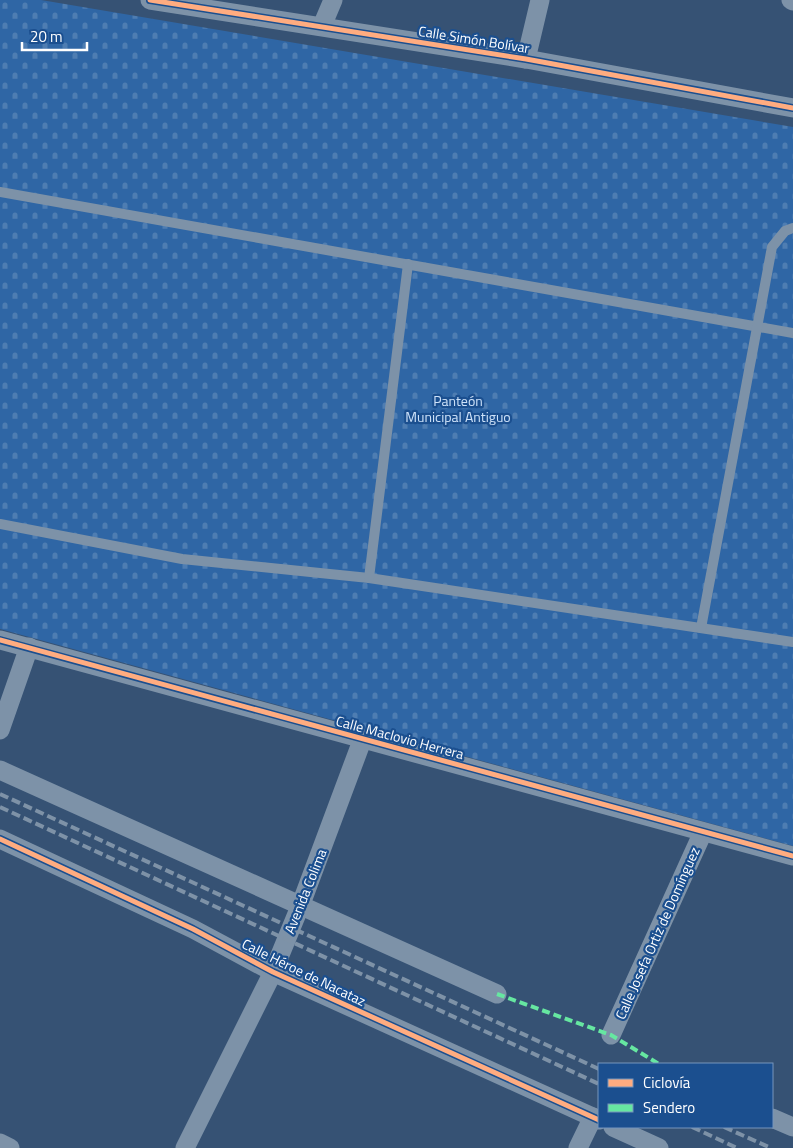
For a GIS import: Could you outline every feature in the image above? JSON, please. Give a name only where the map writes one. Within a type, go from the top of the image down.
[{"type":"street","name":"Calle Simón Bolívar","points":[[150,0],[526,59],[793,108]]},
{"type":"street","points":[[322,26],[333,0]]},
{"type":"street","points":[[526,59],[540,0]]},
{"type":"street","name":"Calle Maclovio Herrera","points":[[0,640],[793,856]]},
{"type":"street","points":[[0,730],[28,647]]},
{"type":"street","name":"Avenida Colima","points":[[185,1148],[273,972],[301,904],[363,738]]},
{"type":"street","points":[[0,770],[301,904],[497,994]]},
{"type":"street","name":"Calle Josefa Ortiz de Domínguez","points":[[611,1035],[703,832]]},
{"type":"street","name":"Calle Héroe de Nacataz","points":[[0,839],[194,929],[273,972],[596,1119]]},
{"type":"street","points":[[773,1118],[793,1127]]},
{"type":"street","points":[[578,1148],[596,1119]]},
{"type":"street","points":[[615,1128],[660,1148]]},
{"type":"street","points":[[0,1143],[10,1148]]},
{"type":"lane","points":[[0,192],[793,333]]},
{"type":"lane","points":[[701,628],[772,247],[785,231],[793,228]]},
{"type":"lane","points":[[369,578],[408,264]]},
{"type":"lane","points":[[0,524],[182,559],[369,578],[793,642]]},
{"type":"green space","name":"Panteón Municipal Antiguo","points":[[0,0],[41,0],[793,127],[793,846],[0,629]]},
{"type":"railway","points":[[0,794],[598,1069]]},
{"type":"railway","points":[[0,807],[598,1084]]},
{"type":"railway","points":[[694,1128],[737,1148]]},
{"type":"railway","points":[[726,1128],[771,1148]]},
{"type":"marked path","points":[[497,994],[611,1035],[657,1063]]},
{"type":"cycle path","points":[[150,0],[526,59],[793,108]]},
{"type":"cycle path","points":[[0,640],[793,856]]},
{"type":"cycle path","points":[[0,839],[193,929],[273,972],[598,1120]]}]
